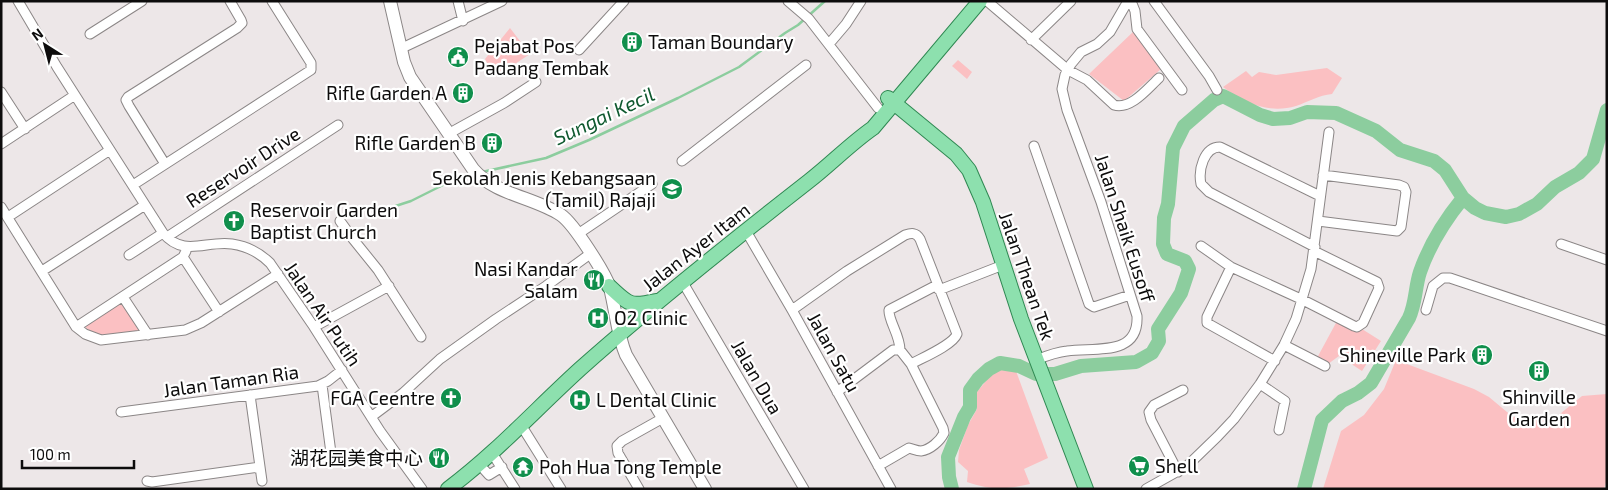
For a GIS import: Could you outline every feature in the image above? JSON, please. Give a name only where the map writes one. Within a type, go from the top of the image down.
[{"type":"main road","name":"Jalan Ayer Itam","points":[[457,486],[658,300],[821,172],[859,137],[873,128],[887,103],[968,1]]},
{"type":"main road","name":"Jalan Ayer Itam","points":[[887,103],[980,1]]},
{"type":"main road","name":"Jalan Thean Tek","points":[[887,103],[956,154],[968,170],[983,202],[1037,362],[1086,489]]},
{"type":"main road","points":[[609,286],[624,300],[633,305],[658,300]]},
{"type":"street","points":[[18,1],[165,235],[179,246],[185,247],[186,251],[183,257],[76,326]]},
{"type":"street","points":[[90,34],[142,1]]},
{"type":"street","points":[[165,164],[126,100],[238,28],[242,23],[230,1]]},
{"type":"street","points":[[132,185],[302,78],[311,70],[312,65],[272,1]]},
{"type":"street","points":[[390,1],[400,50],[410,77],[476,173],[499,188],[563,216],[579,236],[609,286],[619,335],[626,355],[705,489]]},
{"type":"street","points":[[458,1],[463,21]]},
{"type":"street","points":[[400,50],[502,1]]},
{"type":"street","points":[[788,1],[807,16],[829,44],[887,103]]},
{"type":"street","points":[[829,44],[846,24],[861,1]]},
{"type":"street","points":[[986,1],[1068,70],[1087,80],[1114,105],[1120,107],[1129,104],[1160,78]]},
{"type":"street","points":[[1031,40],[1071,1]]},
{"type":"street","points":[[1068,70],[1081,52],[1097,44],[1110,32],[1130,1]]},
{"type":"street","points":[[1130,1],[1135,11],[1137,29],[1182,90]]},
{"type":"street","points":[[1154,1],[1209,76],[1216,90]]},
{"type":"street","points":[[579,50],[623,2]]},
{"type":"street","points":[[682,161],[806,65]]},
{"type":"street","name":"Jalan Shaik Eusoff","points":[[1037,362],[1065,351],[1117,347],[1129,342],[1136,331],[1137,325],[1137,316],[1101,202],[1067,110],[1062,89],[1068,70]]},
{"type":"street","points":[[448,134],[504,103],[536,82]]},
{"type":"street","points":[[1,92],[25,129]]},
{"type":"street","points":[[1,144],[76,95]]},
{"type":"street","name":"Reservoir Drive","points":[[129,255],[165,235],[338,125]]},
{"type":"street","points":[[1146,489],[1178,472],[1218,436],[1234,419],[1260,384],[1284,345],[1303,300],[1314,249],[1329,132]]},
{"type":"street","points":[[1034,146],[1089,304],[1094,307],[1130,295]]},
{"type":"street","points":[[1201,246],[1231,267],[1357,327],[1363,323],[1379,288],[1374,280],[1209,192],[1201,184],[1200,174],[1208,152],[1220,147],[1320,196]]},
{"type":"street","points":[[8,217],[110,150]]},
{"type":"street","points":[[1318,221],[1397,231],[1401,227],[1406,192],[1399,185],[1323,175]]},
{"type":"street","points":[[579,236],[652,184]]},
{"type":"street","points":[[42,271],[145,205]]},
{"type":"street","points":[[1,207],[76,326],[85,334],[101,340],[185,330],[201,323],[278,274]]},
{"type":"street","points":[[340,221],[389,286],[421,337]]},
{"type":"street","name":"Jalan Satu","points":[[746,231],[891,489]]},
{"type":"street","points":[[792,310],[847,271],[912,233],[920,239],[956,330],[956,338],[949,344],[911,364]]},
{"type":"street","points":[[577,262],[580,248],[579,236]]},
{"type":"street","name":"Jalan Air Putih","points":[[185,247],[232,244],[253,250],[264,257],[278,274],[371,417],[422,489]]},
{"type":"street","points":[[1561,244],[1607,260]]},
{"type":"street","points":[[371,417],[403,393],[440,360],[508,310],[546,286],[590,254]]},
{"type":"street","points":[[183,257],[219,312]]},
{"type":"street","points":[[878,466],[909,448],[920,451],[927,449],[938,442],[944,433],[911,364],[900,350],[899,337],[889,315],[890,310],[938,287],[1003,265]]},
{"type":"street","points":[[1231,267],[1207,318],[1207,323],[1275,361]]},
{"type":"street","points":[[1426,310],[1433,286],[1443,278],[1450,278],[1607,331]]},
{"type":"street","name":"Jalan Dua","points":[[682,281],[804,489]]},
{"type":"street","points":[[314,328],[389,286]]},
{"type":"street","points":[[123,297],[148,335]]},
{"type":"street","points":[[1284,345],[1325,366]]},
{"type":"street","points":[[837,392],[892,350],[900,350]]},
{"type":"street","name":"Jalan Taman Ria","points":[[120,412],[322,385],[342,370]]},
{"type":"street","points":[[1260,384],[1285,400],[1279,430]]},
{"type":"street","points":[[322,385],[331,453]]},
{"type":"street","points":[[1178,472],[1151,420],[1149,412],[1154,405],[1183,390]]},
{"type":"street","points":[[250,396],[262,480]]},
{"type":"street","points":[[639,489],[618,453],[616,446],[663,418]]},
{"type":"street","points":[[521,425],[561,489]]},
{"type":"street","points":[[492,453],[515,489]]},
{"type":"street","points":[[479,464],[489,475],[502,467]]},
{"type":"street","points":[[147,481],[152,482],[260,467]]},
{"type":"shaded area","points":[[510,28],[530,54],[495,77],[485,59]]},
{"type":"shaded area","points":[[1134,31],[1161,69],[1124,101],[1089,74]]},
{"type":"shaded area","points":[[958,60],[972,72],[967,79],[952,66]]},
{"type":"shaded area","points":[[1327,68],[1342,78],[1332,94],[1286,108],[1276,109],[1257,106],[1239,98],[1223,87],[1246,71],[1252,77],[1259,72],[1276,75]]},
{"type":"shaded area","points":[[121,302],[140,331],[102,336],[86,328],[86,324]]},
{"type":"shaded area","points":[[1337,321],[1355,329],[1362,329],[1381,341],[1362,371],[1339,356],[1328,364],[1317,358]]},
{"type":"shaded area","points":[[1396,360],[1474,389],[1489,397],[1513,417],[1550,416],[1555,418],[1582,396],[1607,394],[1607,479],[1604,489],[1323,489],[1341,431],[1364,415],[1384,389]]},
{"type":"shaded area","points":[[1002,369],[1016,371],[1048,458],[1024,469],[1030,484],[998,488],[983,487],[967,482],[968,471],[958,462],[959,450],[968,425],[977,409],[976,393],[991,375]]},
{"type":"waterway","name":"Sungai Kecil","points":[[482,172],[546,158],[678,98],[739,67],[798,25],[825,1]]},
{"type":"waterway","points":[[952,489],[948,457],[970,407],[970,390],[989,369],[1000,363],[1019,366],[1036,374],[1055,374],[1081,366],[1136,362],[1152,353],[1159,341],[1158,329],[1181,293],[1189,269],[1185,261],[1167,254],[1163,244],[1164,218],[1168,204],[1173,148],[1184,126],[1214,100],[1223,96],[1260,115],[1273,119],[1290,118],[1307,112],[1336,113],[1376,131],[1400,150],[1434,161],[1445,170],[1463,198],[1475,208],[1485,213],[1506,217],[1519,214],[1537,204],[1555,187],[1579,173],[1593,159],[1607,110]]},
{"type":"waterway","name":"Sungai Kecil","points":[[374,213],[411,201],[455,179],[472,175]]},
{"type":"waterway","points":[[1304,489],[1322,420],[1342,401],[1358,393],[1371,383],[1409,318],[1420,272],[1428,253],[1444,224],[1463,198]]},
{"type":"place","name":"Taman Boundary","points":[[632,42]]},
{"type":"place","name":"Pejabat Pos Padang Tembak","points":[[458,57]]},
{"type":"place","name":"Rifle Garden A","points":[[463,93]]},
{"type":"place","name":"Rifle Garden B","points":[[492,143]]},
{"type":"place","name":"Sekolah Jenis Kebangsaan (Tamil) Rajaji","points":[[672,189]]},
{"type":"place","name":"Reservoir Garden Baptist Church","points":[[234,221]]},
{"type":"place","name":"Nasi Kandar Salam","points":[[594,280]]},
{"type":"place","name":"O2 Clinic","points":[[598,318]]},
{"type":"place","name":"Shineville Park","points":[[1482,355]]},
{"type":"place","name":"Shinville Garden","points":[[1539,371]]},
{"type":"place","name":"FGA Ceentre","points":[[451,398]]},
{"type":"place","name":"L Dental Clinic","points":[[580,400]]},
{"type":"place","name":"湖花园美食中心","points":[[439,458]]},
{"type":"place","name":"Shell","points":[[1139,466]]},
{"type":"place","name":"Poh Hua Tong Temple","points":[[523,467]]}]
